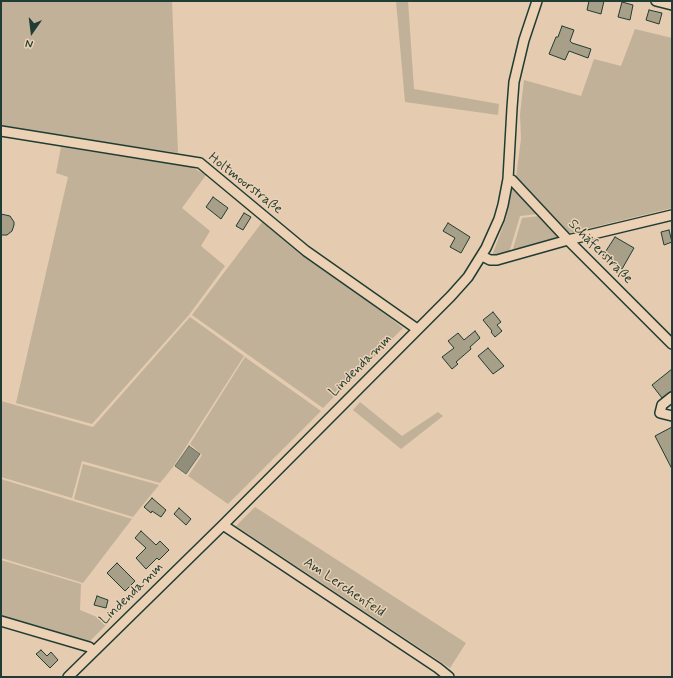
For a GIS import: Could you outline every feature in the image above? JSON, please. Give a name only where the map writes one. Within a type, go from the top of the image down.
[{"type":"street","name":"Lindendamm","points":[[68,677],[223,525],[457,289],[482,256],[499,218],[508,179],[514,82],[524,40],[538,1]]},
{"type":"street","points":[[656,1],[672,6]]},
{"type":"street","name":"Holtmoorstraße","points":[[1,131],[200,163],[306,251],[417,329]]},
{"type":"street","name":"Schäferstraße","points":[[508,179],[512,180],[568,240],[672,344]]},
{"type":"street","points":[[482,256],[490,260],[497,260],[568,240],[672,215]]},
{"type":"street","points":[[672,397],[662,405],[660,413],[672,416]]},
{"type":"street","name":"Am Lerchenfeld","points":[[223,525],[438,668],[449,677]]},
{"type":"street","points":[[1,621],[89,647],[94,651]]},
{"type":"shaded area","points":[[1,1],[172,1],[178,153],[1,127]]},
{"type":"shaded area","points":[[396,1],[408,1],[414,89],[499,104],[498,115],[405,102]]},
{"type":"shaded area","points":[[635,29],[672,38],[672,208],[569,233],[516,177],[521,139],[520,114],[524,80],[581,96],[594,59],[621,66]]},
{"type":"shaded area","points":[[61,147],[191,167],[206,175],[182,208],[210,231],[201,246],[225,266],[189,315],[92,424],[16,403],[68,177],[56,173]]},
{"type":"shaded area","points":[[512,187],[538,214],[520,216],[509,253],[492,256],[506,218]]},
{"type":"shaded area","points":[[540,216],[561,240],[512,252],[522,218]]},
{"type":"shaded area","points":[[263,221],[403,328],[323,408],[192,315]]},
{"type":"shaded area","points":[[190,317],[244,356],[173,467],[160,483],[82,461],[72,498],[1,477],[1,401],[93,427]]},
{"type":"shaded area","points":[[245,357],[321,411],[228,504],[188,476],[202,455],[190,444]]},
{"type":"shaded area","points":[[360,402],[402,436],[438,412],[443,416],[401,449],[353,410]]},
{"type":"shaded area","points":[[189,446],[200,454],[186,474],[175,466]]},
{"type":"shaded area","points":[[83,464],[159,485],[133,517],[74,499]]},
{"type":"shaded area","points":[[1,479],[132,519],[83,583],[1,558]]},
{"type":"shaded area","points":[[255,507],[466,643],[450,668],[236,526]]},
{"type":"shaded area","points":[[1,560],[81,584],[80,610],[109,622],[87,644],[1,619]]},
{"type":"building","points":[[589,1],[604,1],[601,14],[587,10]]},
{"type":"building","points":[[622,2],[633,5],[630,20],[618,17]]},
{"type":"building","points":[[649,10],[662,13],[659,24],[646,20]]},
{"type":"building","points":[[562,26],[574,30],[570,41],[572,43],[591,49],[588,58],[569,51],[565,60],[549,54]]},
{"type":"building","points":[[213,197],[228,208],[221,219],[206,207]]},
{"type":"building","points":[[244,213],[251,217],[243,230],[236,226]]},
{"type":"building","points":[[1,214],[10,216],[14,222],[12,231],[7,235],[1,235]]},
{"type":"building","points":[[448,223],[470,237],[461,253],[450,247],[455,238],[443,231]]},
{"type":"building","points":[[669,230],[672,242],[664,245],[661,232]]},
{"type":"building","points":[[615,237],[634,248],[622,269],[602,257]]},
{"type":"building","points":[[493,312],[501,322],[497,325],[502,331],[495,337],[483,320]]},
{"type":"building","points":[[475,331],[480,338],[470,347],[471,349],[456,362],[458,364],[452,369],[442,357],[454,348],[448,341],[458,333],[464,340]]},
{"type":"building","points":[[488,348],[504,366],[493,374],[478,356]]},
{"type":"building","points":[[672,369],[672,391],[662,398],[652,385]]},
{"type":"building","points":[[672,427],[672,469],[655,436]]},
{"type":"building","points":[[152,498],[166,510],[161,517],[152,511],[151,513],[144,507]]},
{"type":"building","points":[[179,508],[191,519],[186,525],[174,514]]},
{"type":"building","points":[[141,531],[156,545],[160,541],[169,550],[159,560],[157,558],[146,569],[136,558],[146,548],[135,538]]},
{"type":"building","points":[[117,563],[135,581],[125,591],[107,573]]},
{"type":"building","points":[[97,596],[108,600],[106,608],[94,605]]},
{"type":"building","points":[[41,650],[47,656],[51,652],[58,660],[50,668],[36,654]]}]
